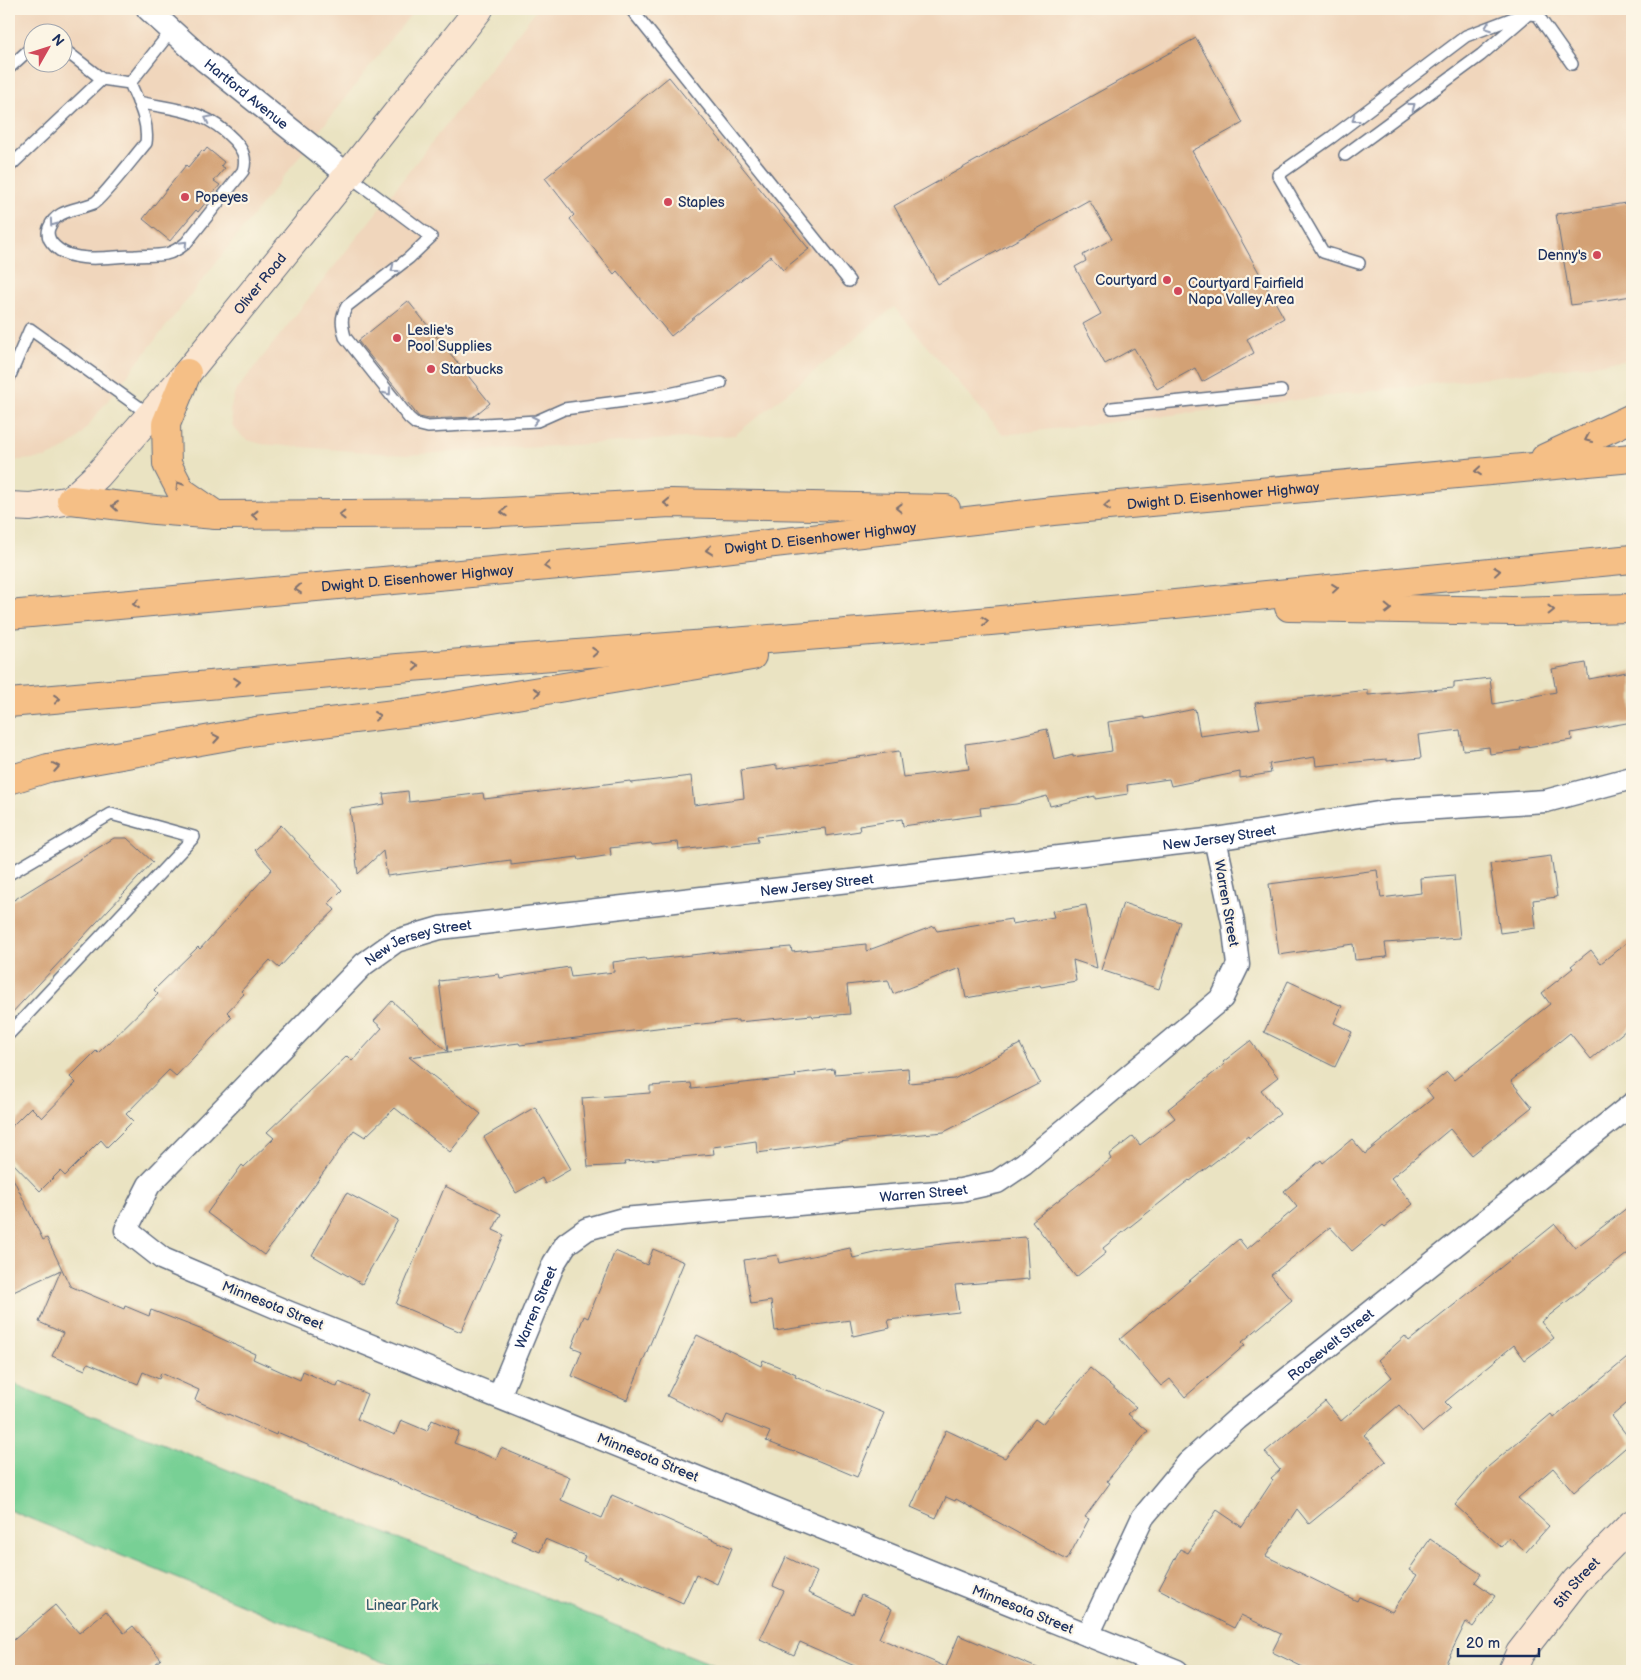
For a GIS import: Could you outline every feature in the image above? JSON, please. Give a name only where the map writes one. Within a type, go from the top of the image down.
[{"type":"highway","points":[[187,373],[166,424],[167,464],[181,491],[216,515]]},
{"type":"highway","points":[[1527,466],[1632,418]]},
{"type":"highway","name":"Dwight D. Eisenhower Highway","points":[[9,616],[680,554],[1053,511],[1527,466],[1632,458]]},
{"type":"highway","points":[[71,500],[216,515],[484,513],[671,503],[1053,511]]},
{"type":"highway","points":[[9,703],[398,668],[936,626],[1632,558]]},
{"type":"highway","points":[[1165,605],[1512,611],[1632,608]]},
{"type":"highway","points":[[9,780],[48,768],[256,731],[419,711],[936,626]]},
{"type":"street","name":"Hartford Avenue","points":[[148,9],[205,61],[348,175]]},
{"type":"street","name":"Oliver Road","points":[[71,500],[98,475],[187,373],[348,175],[479,9]]},
{"type":"street","points":[[9,506],[30,507],[71,500]]},
{"type":"street","name":"New Jersey Street","points":[[126,1230],[149,1185],[364,964],[396,941],[450,927],[1215,838],[1391,811],[1546,801],[1632,778]]},
{"type":"street","name":"Warren Street","points":[[499,1396],[554,1263],[566,1244],[587,1228],[623,1219],[961,1190],[997,1182],[1024,1164],[1222,998],[1238,965],[1233,922],[1215,838]]},
{"type":"street","name":"Roosevelt Street","points":[[1088,1635],[1143,1518],[1188,1464],[1237,1419],[1632,1104]]},
{"type":"street","name":"Minnesota Street","points":[[126,1230],[163,1259],[285,1311],[1177,1671]]},
{"type":"street","name":"5th Street","points":[[1512,1671],[1520,1653],[1576,1581],[1632,1524]]},
{"type":"lane","points":[[631,9],[849,281]]},
{"type":"lane","points":[[1534,9],[1572,64]]},
{"type":"lane","points":[[1359,263],[1323,252],[1278,175],[1332,137],[1466,36],[1534,9]]},
{"type":"lane","points":[[1345,156],[1481,55],[1534,9]]},
{"type":"lane","points":[[130,83],[172,30]]},
{"type":"lane","points":[[9,68],[22,56]]},
{"type":"lane","points":[[72,56],[102,79],[130,83]]},
{"type":"lane","points":[[9,167],[102,79]]},
{"type":"lane","points":[[130,83],[146,123],[146,143],[95,203],[67,211],[51,222],[48,230],[49,238],[54,247],[74,256],[87,258],[165,254],[178,250],[186,243],[243,171],[246,163],[240,146],[217,124],[197,114],[138,102]]},
{"type":"lane","points":[[348,175],[432,238],[347,306],[342,314],[341,324],[345,337],[408,418],[416,424],[428,427],[536,422],[564,409],[655,396],[722,383]]},
{"type":"lane","points":[[9,378],[30,329],[150,415]]},
{"type":"lane","points":[[1112,408],[1281,392]]},
{"type":"lane","points":[[9,874],[111,814],[194,837],[9,1034]]},
{"type":"shaded area","points":[[11,9],[415,9],[76,441],[61,451],[45,458],[9,461],[9,11]]},
{"type":"shaded area","points":[[537,9],[1632,9],[1632,360],[1003,435],[894,307],[735,435],[406,455],[261,444],[245,439],[233,427],[230,410],[235,392]]},
{"type":"green space","name":"Linear Park","points":[[9,1382],[729,1671],[406,1671],[9,1510]]},
{"type":"building","points":[[1196,38],[1243,123],[1192,151],[1284,318],[1247,339],[1254,353],[1202,382],[1195,368],[1157,389],[1134,348],[1105,364],[1083,324],[1101,314],[1075,267],[1086,261],[1083,255],[1112,239],[1089,200],[938,284],[894,206]]},
{"type":"building","points":[[669,77],[809,249],[783,270],[771,256],[671,336],[617,271],[614,274],[570,219],[574,215],[545,178]]},
{"type":"building","name":"Popeyes","points":[[207,148],[224,162],[221,166],[225,168],[214,181],[220,185],[198,212],[196,210],[170,241],[143,219],[186,165],[188,167],[202,150],[204,152]]},
{"type":"building","name":"Denny's","points":[[1632,202],[1632,296],[1571,305],[1556,214]]},
{"type":"building","points":[[408,301],[490,403],[473,417],[429,419],[419,417],[358,341]]},
{"type":"building","points":[[1586,663],[1589,679],[1632,671],[1632,722],[1571,733],[1572,740],[1490,754],[1489,747],[1463,750],[1460,730],[1418,735],[1421,758],[1387,761],[1387,759],[1316,766],[1315,757],[1269,764],[1271,773],[1240,778],[1240,772],[1171,786],[1169,779],[1127,785],[1128,794],[1095,799],[1095,796],[1050,806],[1047,796],[1016,804],[980,808],[981,815],[903,826],[902,819],[859,826],[860,831],[826,836],[825,828],[757,836],[758,842],[679,850],[678,842],[652,845],[651,843],[610,848],[611,855],[579,860],[578,857],[511,865],[511,860],[387,876],[383,851],[358,874],[350,809],[385,804],[383,794],[408,791],[409,802],[483,793],[484,799],[630,781],[631,783],[691,776],[694,805],[744,798],[741,770],[777,765],[777,769],[899,751],[903,777],[969,769],[965,744],[1003,739],[1047,729],[1054,760],[1073,755],[1073,757],[1112,751],[1108,722],[1145,717],[1145,719],[1195,709],[1200,736],[1260,728],[1255,703],[1368,690],[1368,695],[1454,688],[1454,682],[1490,678],[1493,704],[1556,692],[1552,669]]},
{"type":"building","points":[[281,825],[342,890],[329,903],[335,910],[279,968],[270,960],[241,991],[244,994],[227,1012],[232,1017],[176,1076],[169,1070],[126,1114],[133,1121],[107,1147],[101,1140],[65,1176],[60,1171],[40,1191],[9,1159],[9,1129],[31,1107],[42,1118],[76,1083],[70,1077],[96,1051],[98,1053],[158,994],[154,990],[198,947],[200,949],[272,869],[255,850]]},
{"type":"building","points":[[114,838],[127,838],[153,862],[9,1016],[9,903]]},
{"type":"building","points":[[1551,856],[1557,897],[1533,900],[1536,928],[1500,933],[1490,864]]},
{"type":"building","points":[[1377,870],[1381,898],[1421,893],[1420,878],[1454,875],[1460,938],[1385,943],[1387,957],[1355,960],[1353,944],[1279,955],[1269,884]]},
{"type":"building","points":[[1123,903],[1180,922],[1159,989],[1101,970]]},
{"type":"building","points":[[1086,905],[1097,968],[1073,960],[1076,981],[1041,987],[1040,985],[966,998],[960,968],[893,994],[888,980],[847,985],[850,1014],[813,1017],[812,1015],[738,1022],[738,1020],[448,1052],[439,981],[499,974],[500,978],[569,967],[571,977],[614,972],[613,962],[718,952],[791,947],[792,952],[866,944],[866,951],[934,926],[937,931],[1011,919],[1012,924],[1054,917],[1052,911]]},
{"type":"building","points":[[1632,938],[1632,1025],[1591,1059],[1570,1033],[1511,1081],[1532,1107],[1472,1155],[1450,1129],[1391,1178],[1413,1204],[1385,1227],[1383,1225],[1352,1251],[1330,1227],[1271,1275],[1292,1300],[1242,1342],[1245,1345],[1185,1397],[1170,1379],[1161,1386],[1120,1339],[1239,1239],[1247,1249],[1297,1207],[1284,1191],[1321,1160],[1323,1163],[1352,1139],[1365,1154],[1433,1098],[1426,1089],[1447,1072],[1454,1080],[1550,1004],[1542,993],[1573,968],[1571,966],[1591,950],[1601,963]]},
{"type":"building","points":[[1288,981],[1342,1006],[1334,1023],[1352,1032],[1335,1067],[1264,1032]]},
{"type":"building","points":[[392,1001],[448,1052],[409,1057],[481,1114],[450,1152],[395,1108],[365,1137],[354,1130],[264,1255],[207,1213],[242,1165],[244,1167],[274,1138],[267,1132],[347,1056],[352,1061],[382,1028],[374,1021]]},
{"type":"building","points":[[1250,1041],[1278,1077],[1261,1090],[1280,1114],[1189,1180],[1103,1248],[1106,1253],[1076,1277],[1032,1221],[1111,1159],[1109,1155],[1133,1136],[1140,1145],[1175,1118],[1168,1109],[1225,1064],[1223,1062]]},
{"type":"building","points":[[1020,1044],[1040,1083],[944,1132],[855,1140],[757,1153],[756,1141],[713,1147],[714,1154],[624,1162],[625,1165],[588,1167],[582,1098],[650,1093],[650,1086],[691,1083],[692,1089],[796,1077],[795,1074],[834,1069],[835,1074],[908,1068],[909,1083],[954,1079]]},
{"type":"building","points":[[535,1107],[571,1169],[545,1184],[542,1178],[516,1193],[484,1137]]},
{"type":"building","points":[[9,1170],[43,1240],[47,1238],[70,1286],[124,1309],[125,1306],[149,1316],[151,1310],[200,1329],[255,1354],[253,1359],[300,1380],[303,1371],[337,1387],[339,1382],[367,1394],[357,1419],[395,1435],[401,1420],[427,1431],[432,1420],[459,1432],[454,1443],[496,1459],[501,1448],[570,1477],[561,1500],[602,1518],[612,1495],[732,1548],[717,1584],[696,1574],[683,1603],[583,1561],[585,1556],[545,1539],[540,1552],[512,1540],[516,1530],[434,1499],[277,1432],[276,1435],[228,1415],[195,1400],[199,1390],[161,1373],[159,1379],[143,1372],[138,1384],[88,1363],[85,1370],[52,1356],[63,1333],[39,1322],[61,1270],[9,1294]]},
{"type":"building","points":[[445,1186],[501,1214],[493,1230],[504,1235],[461,1332],[396,1304]]},
{"type":"building","points":[[347,1193],[398,1220],[362,1284],[312,1255]]},
{"type":"building","points":[[1632,1204],[1632,1250],[1541,1322],[1554,1338],[1525,1360],[1514,1345],[1445,1402],[1451,1408],[1423,1432],[1399,1405],[1364,1435],[1386,1461],[1309,1524],[1297,1509],[1266,1556],[1357,1601],[1359,1597],[1392,1612],[1417,1575],[1409,1570],[1430,1539],[1481,1574],[1475,1582],[1495,1596],[1473,1627],[1466,1622],[1442,1671],[1311,1671],[1272,1652],[1281,1634],[1241,1615],[1234,1628],[1159,1589],[1180,1549],[1188,1553],[1217,1510],[1242,1527],[1273,1480],[1271,1478],[1280,1470],[1265,1452],[1325,1401],[1341,1421],[1392,1377],[1378,1360],[1405,1336],[1409,1341],[1555,1224],[1575,1248]]},
{"type":"building","points":[[1026,1237],[1029,1279],[955,1285],[959,1312],[888,1320],[890,1328],[853,1336],[850,1320],[775,1331],[771,1301],[751,1304],[744,1260],[777,1255],[779,1263],[850,1248],[853,1258],[884,1251]]},
{"type":"building","points":[[653,1249],[684,1262],[627,1400],[572,1376],[582,1351],[572,1347],[584,1316],[588,1318],[615,1251],[647,1265]]},
{"type":"building","points":[[697,1335],[761,1366],[763,1360],[796,1374],[795,1376],[884,1413],[857,1477],[766,1441],[770,1432],[727,1415],[723,1424],[667,1396]]},
{"type":"building","points":[[1632,1354],[1632,1399],[1612,1416],[1632,1442],[1574,1492],[1553,1468],[1518,1498],[1549,1526],[1526,1552],[1510,1537],[1501,1547],[1455,1505],[1488,1467],[1551,1414],[1554,1418]]},
{"type":"building","points":[[1090,1368],[1136,1407],[1128,1414],[1148,1431],[1107,1481],[1110,1483],[1085,1517],[1089,1519],[1067,1560],[956,1499],[955,1501],[946,1497],[936,1518],[911,1507],[946,1430],[1005,1458],[1035,1419],[1042,1424]]},
{"type":"building","points":[[786,1557],[817,1572],[808,1593],[853,1614],[861,1595],[892,1609],[879,1638],[946,1667],[959,1635],[1044,1671],[866,1671],[800,1642],[794,1655],[760,1639],[784,1591],[773,1586]]},
{"type":"building","points":[[55,1605],[79,1633],[106,1611],[124,1633],[133,1626],[161,1659],[147,1671],[9,1671],[9,1644]]},
{"type":"place","name":"Popeyes","points":[[185,197]]},
{"type":"place","name":"Staples","points":[[668,202]]},
{"type":"place","name":"Denny's","points":[[1597,255]]},
{"type":"place","name":"Courtyard","points":[[1167,280]]},
{"type":"place","name":"Courtyard Fairfield Napa Valley Area","points":[[1178,291]]},
{"type":"place","name":"Leslie's Pool Supplies","points":[[397,338]]},
{"type":"place","name":"Starbucks","points":[[431,369]]}]
